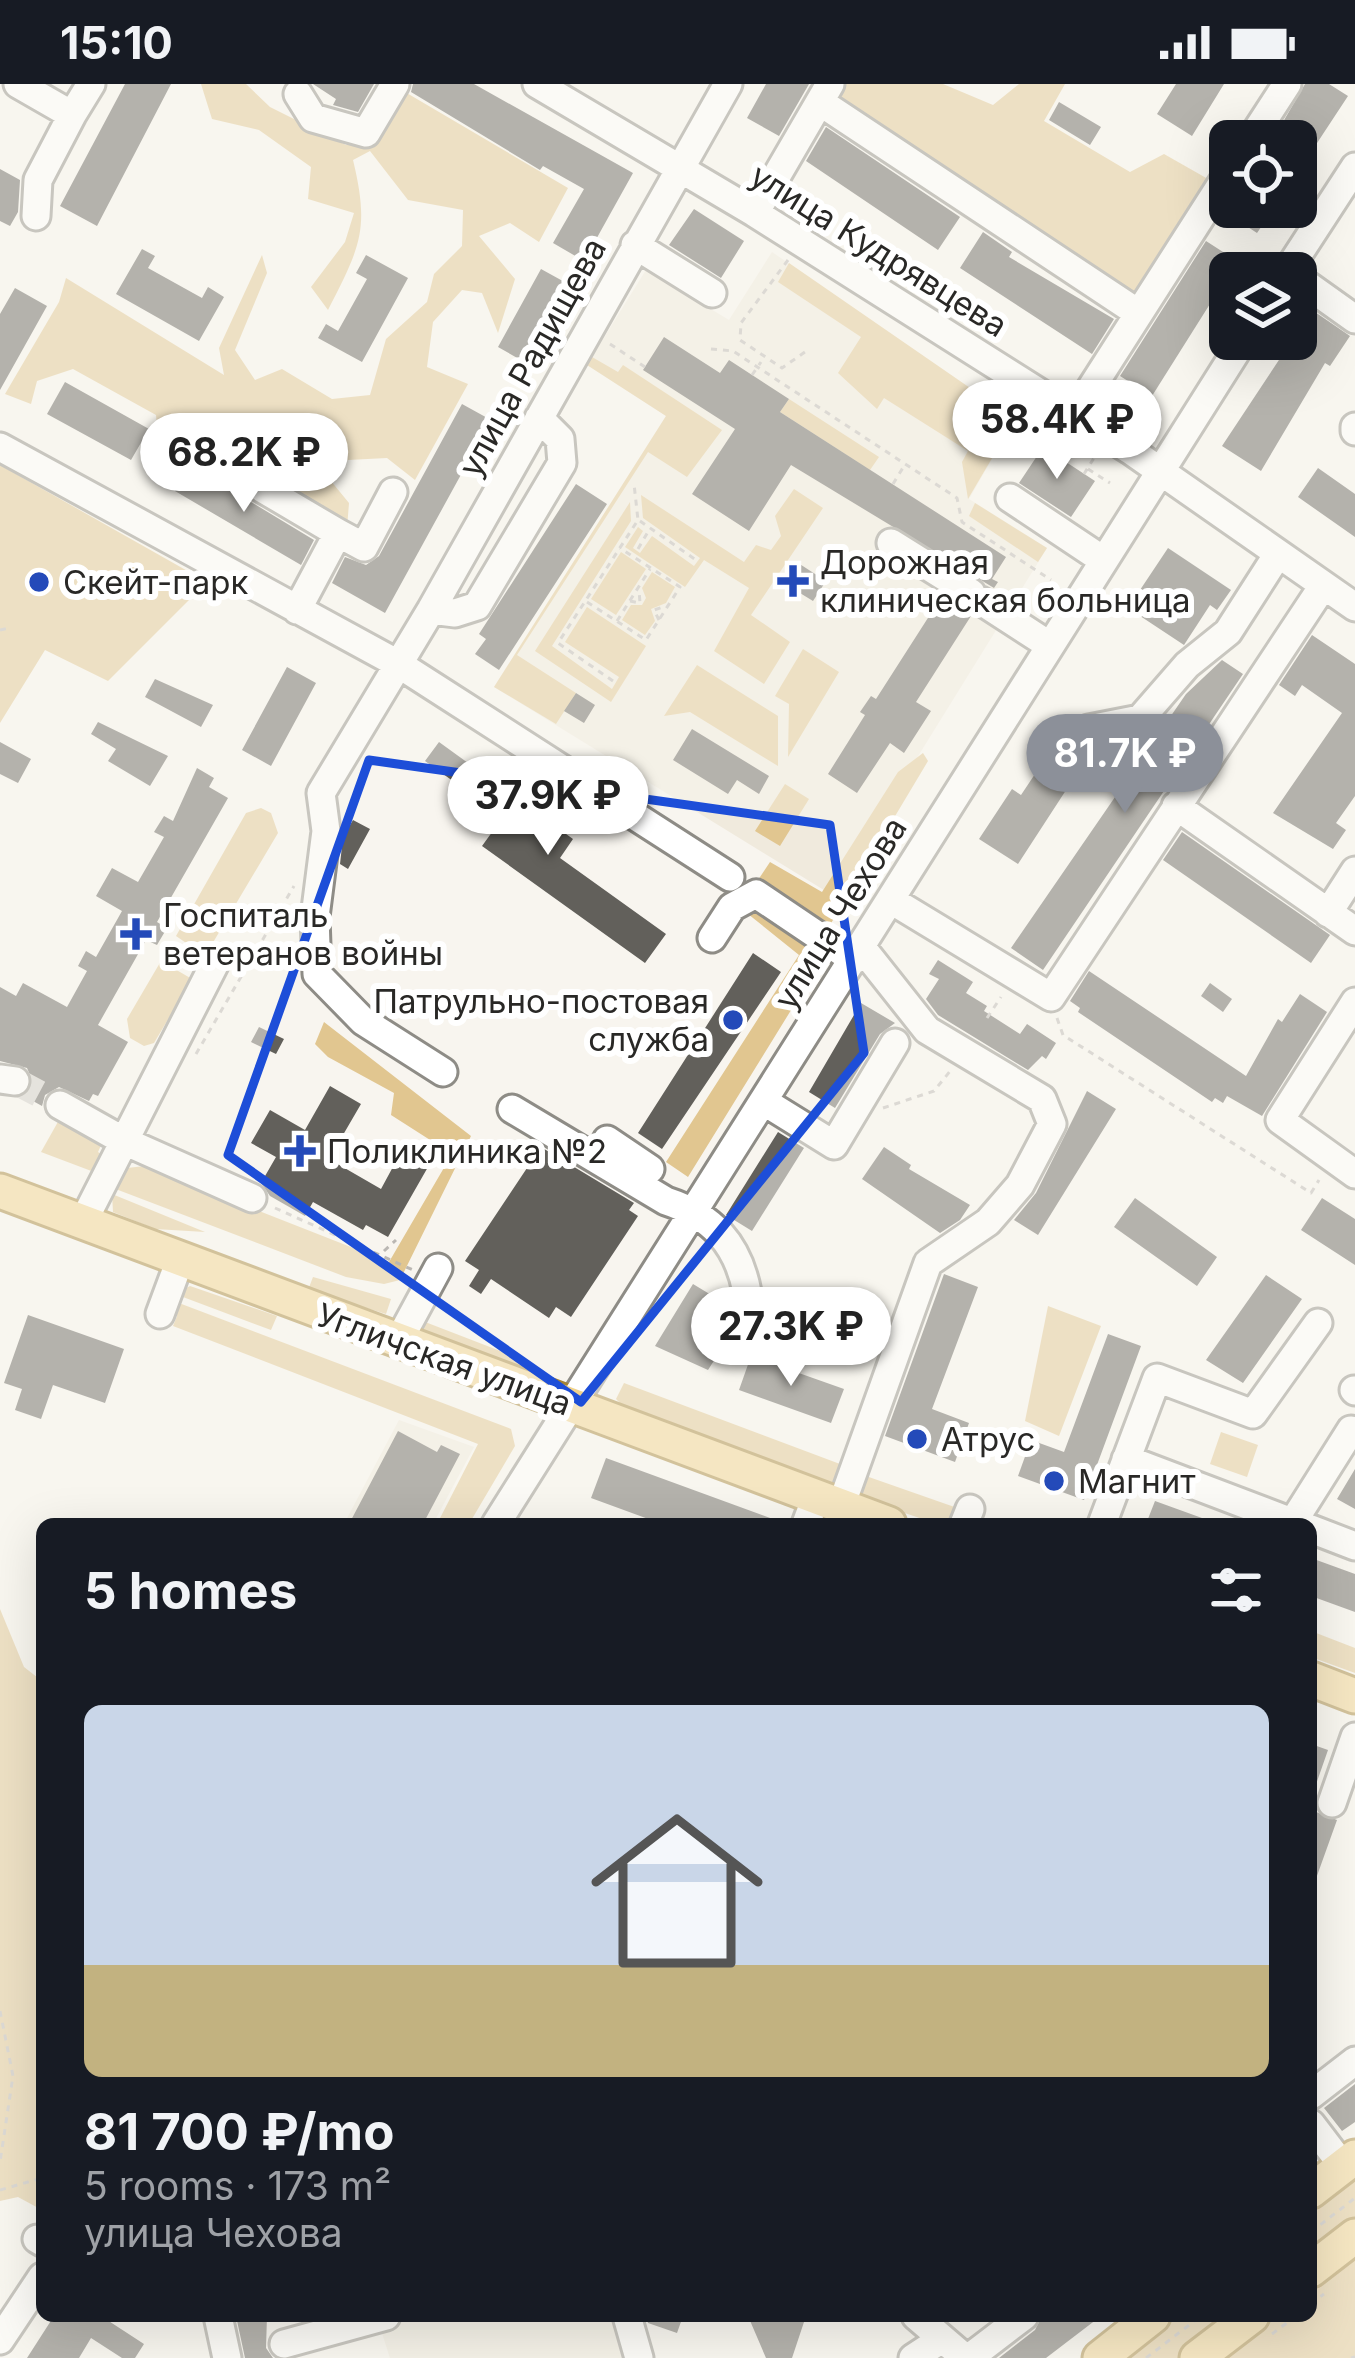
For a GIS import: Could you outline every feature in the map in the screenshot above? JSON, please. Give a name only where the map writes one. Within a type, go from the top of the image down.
[{"type":"main road","name":"Угличская улица","points":[[0,1191],[567,1405],[821,1509],[862,1518]]},
{"type":"main road","points":[[1317,1681],[1355,1696]]},
{"type":"main road","points":[[1317,2188],[1351,2174]]},
{"type":"main road","points":[[1317,2265],[1355,2236]]},
{"type":"main road","points":[[1100,2358],[1145,2322]]},
{"type":"main road","points":[[1197,2358],[1244,2322]]},
{"type":"street","points":[[18,84],[72,115]]},
{"type":"street","points":[[36,216],[38,180],[92,84]]},
{"type":"street","points":[[298,94],[313,118],[366,133],[395,84]]},
{"type":"street","name":"улица Кудрявцева","points":[[537,84],[755,213],[1074,415],[1355,608]]},
{"type":"street","name":"улица Радищева","points":[[443,1072],[363,1022],[317,974],[315,917],[326,831],[321,793],[400,665],[728,84]]},
{"type":"street","points":[[1264,120],[1287,84]]},
{"type":"street","points":[[755,213],[825,93],[1138,313]]},
{"type":"street","points":[[1303,252],[1355,167]]},
{"type":"street","points":[[1074,415],[1209,203]]},
{"type":"street","points":[[635,245],[712,293]]},
{"type":"street","points":[[1317,292],[1355,319]]},
{"type":"street","name":"улица Чехова","points":[[500,1518],[1231,360]]},
{"type":"street","points":[[431,610],[455,614],[477,606],[562,463],[560,439],[539,418]]},
{"type":"street","points":[[0,447],[400,665],[730,878]]},
{"type":"street","points":[[204,454],[364,547],[393,491]]},
{"type":"street","points":[[1010,498],[1103,560]]},
{"type":"street","points":[[297,610],[338,533]]},
{"type":"street","points":[[891,543],[1049,645]]},
{"type":"street","points":[[1074,748],[1089,729],[1140,719],[1187,665],[1228,632],[1278,554]]},
{"type":"street","points":[[891,900],[1051,997],[1323,586]]},
{"type":"street","points":[[1176,806],[1355,931]]},
{"type":"street","points":[[1328,913],[1355,871]]},
{"type":"street","points":[[712,938],[732,907],[756,894],[858,954],[927,1030],[1042,1099],[1052,1124],[1020,1185],[988,1222],[928,1263],[821,1509]]},
{"type":"street","points":[[83,1222],[216,961]]},
{"type":"street","points":[[1344,1166],[1280,1120],[1355,1002]]},
{"type":"street","points":[[763,1101],[834,1145],[895,1043]]},
{"type":"street","points":[[60,1105],[124,1141],[252,1198]]},
{"type":"street","points":[[512,1109],[666,1201],[696,1204]]},
{"type":"street","points":[[607,1140],[696,1204],[740,1259],[747,1292]]},
{"type":"street","points":[[160,1315],[180,1260]]},
{"type":"street","points":[[398,1342],[426,1270]]},
{"type":"street","points":[[1104,1518],[1157,1378],[1253,1414],[1318,1323]]},
{"type":"street","points":[[1298,1518],[1351,1430]]},
{"type":"street","points":[[1126,1459],[1282,1518]]},
{"type":"street","points":[[1317,1531],[1355,1546]]},
{"type":"street","points":[[1333,1803],[1355,1737]]},
{"type":"street","points":[[1317,2091],[1355,2061]]},
{"type":"street","points":[[1317,2132],[1351,2174]]},
{"type":"street","points":[[0,2340],[36,2286]]},
{"type":"street","points":[[219,2322],[227,2358]]},
{"type":"street","points":[[283,2339],[359,2322]]},
{"type":"street","points":[[629,2322],[639,2358]]},
{"type":"street","points":[[923,2322],[967,2358],[1016,2322]]},
{"type":"street","points":[[914,2358],[943,2339]]},
{"type":"path","points":[[788,258],[740,328],[742,347],[788,368],[805,352]]},
{"type":"path","points":[[588,330],[645,368]]},
{"type":"path","points":[[712,349],[734,351],[957,498],[962,522],[1051,580]]},
{"type":"path","points":[[752,375],[762,359]]},
{"type":"path","points":[[1094,458],[1086,471],[1110,483]]},
{"type":"path","points":[[893,484],[905,464]]},
{"type":"path","points":[[614,681],[558,643],[638,520],[634,484]]},
{"type":"path","points":[[638,520],[696,560]]},
{"type":"path","points":[[638,549],[650,529]]},
{"type":"path","points":[[586,601],[646,640],[668,606],[680,587],[620,548]]},
{"type":"path","points":[[617,621],[651,568]]},
{"type":"path","points":[[630,601],[643,598],[638,588]]},
{"type":"path","points":[[659,620],[654,610],[668,606]]},
{"type":"path","points":[[0,630],[8,628]]},
{"type":"path","points":[[187,1069],[303,871]]},
{"type":"path","points":[[987,1018],[1014,975]]},
{"type":"path","points":[[1051,997],[1063,1035],[1311,1192],[1344,1166]]},
{"type":"path","points":[[854,1110],[889,1108],[934,1090],[966,1053]]},
{"type":"path","points":[[252,1198],[426,1270]]},
{"type":"path","points":[[382,1252],[396,1240]]},
{"type":"path","points":[[0,2011],[13,2076],[0,2162]]},
{"type":"path","points":[[1317,2222],[1351,2174]]},
{"type":"path","points":[[1,2187],[36,2179]]},
{"type":"path","points":[[1146,2358],[1193,2322]]},
{"type":"highlighted area","points":[[369,760],[830,825],[864,1053],[581,1402],[228,1155]]},
{"type":"shaded area","points":[[201,84],[246,84],[270,107],[346,145],[373,132],[405,92],[568,188],[539,242],[510,223],[479,236],[515,279],[498,333],[482,293],[462,290],[433,322],[427,367],[468,384],[415,480],[387,458],[348,460],[326,475],[349,503],[347,528],[202,443],[180,460],[158,440],[156,415],[73,369],[37,381],[31,404],[5,394],[59,302],[66,278],[224,375],[219,348],[262,255],[267,273],[235,350],[255,380],[282,369],[332,399],[370,395],[386,339],[427,302],[434,274],[462,246],[463,210],[408,200],[370,151],[353,160],[361,204],[359,238],[328,310],[311,287],[345,242],[354,213],[308,199],[311,167],[259,130],[212,119]]},
{"type":"shaded area","points":[[843,84],[943,84],[993,105],[1019,84],[1065,84],[1044,121],[1130,172],[1164,154],[1209,180],[1209,192],[1139,303],[834,101]]},
{"type":"shaded area","name":"Дорожная клиническая больница","points":[[772,252],[1015,419],[969,499],[1047,548],[832,895],[494,687],[666,416],[587,365],[646,270],[729,320]]},
{"type":"shaded area","points":[[789,263],[1015,419],[968,499],[962,462],[968,451],[884,398],[877,409],[838,373],[861,337],[778,282]]},
{"type":"shaded area","points":[[592,357],[618,372],[623,365],[722,430],[687,477],[648,452],[517,655],[576,693],[556,724],[494,687],[666,416],[587,365]]},
{"type":"shaded area","points":[[789,399],[879,457],[870,470],[780,412]]},
{"type":"shaded area","points":[[0,465],[207,582],[108,681],[45,650],[0,723]]},
{"type":"shaded area","points":[[794,489],[823,508],[751,615],[790,642],[764,684],[714,651],[749,588],[704,560],[685,587],[625,547],[638,527],[643,531],[633,548],[640,553],[652,536],[694,566],[700,558],[643,518],[641,495],[744,562],[756,545],[771,550],[781,536],[775,516]]},
{"type":"shaded area","points":[[630,502],[631,521],[552,646],[612,689],[619,677],[565,642],[587,607],[646,646],[611,702],[535,651]]},
{"type":"shaded area","points":[[975,503],[1047,548],[1038,562],[969,516]]},
{"type":"shaded area","points":[[621,552],[646,569],[616,615],[591,599]]},
{"type":"shaded area","points":[[652,572],[675,587],[666,603],[651,609],[655,621],[645,635],[622,620],[631,605],[642,605],[646,598],[642,588]]},
{"type":"shaded area","points":[[803,649],[839,672],[788,757],[789,704],[775,696]]},
{"type":"shaded area","points":[[697,665],[778,716],[778,766],[690,712],[664,716]]},
{"type":"shaded area","points":[[923,753],[928,761],[830,925],[758,880],[770,862],[822,892],[898,772]]},
{"type":"shaded area","points":[[785,784],[809,799],[780,846],[755,831]]},
{"type":"shaded area","points":[[261,808],[271,813],[278,833],[205,956],[176,936],[246,813]]},
{"type":"shaded area","points":[[767,907],[815,937],[822,960],[688,1177],[666,1162],[799,955],[748,914]]},
{"type":"shaded area","points":[[161,961],[192,979],[154,1043],[144,1046],[130,1038],[127,1019]]},
{"type":"shaded area","points":[[324,1022],[471,1136],[400,1280],[384,1284],[346,1277],[113,1188],[118,1169],[145,1166],[389,1262],[452,1154],[391,1115],[394,1093],[328,1057],[315,1044]]},
{"type":"shaded area","points":[[59,1120],[103,1141],[98,1152],[105,1157],[94,1172],[41,1152]]},
{"type":"shaded area","points":[[112,1194],[205,1232],[155,1229],[113,1212]]},
{"type":"shaded area","points":[[313,1277],[391,1299],[386,1314],[308,1290]]},
{"type":"shaded area","points":[[190,1286],[277,1316],[271,1330],[175,1294]]},
{"type":"shaded area","points":[[171,1300],[511,1429],[515,1446],[473,1518],[440,1518],[478,1444],[173,1326],[177,1316],[167,1311]]},
{"type":"shaded area","points":[[1048,1306],[1101,1326],[1059,1436],[1025,1421]]},
{"type":"shaded area","points":[[420,1320],[529,1362],[524,1371],[425,1333],[416,1324]]},
{"type":"shaded area","points":[[624,1383],[840,1464],[832,1487],[625,1408],[616,1399]]},
{"type":"shaded area","points":[[399,1420],[474,1447],[436,1518],[347,1518]]},
{"type":"shaded area","points":[[1221,1432],[1258,1445],[1247,1477],[1210,1464]]},
{"type":"shaded area","points":[[866,1476],[963,1510],[958,1518],[919,1518],[858,1497]]},
{"type":"shaded area","points":[[0,1609],[24,1667],[36,1676],[36,2207],[18,2197],[0,2201]]},
{"type":"shaded area","points":[[1317,1633],[1355,1648],[1355,1673],[1317,1659]]},
{"type":"shaded area","points":[[1355,2174],[1355,2221],[1317,2250],[1317,2203]]},
{"type":"shaded area","points":[[1355,2251],[1355,2358],[1217,2358],[1263,2322],[1317,2322],[1317,2280]]},
{"type":"shaded area","points":[[398,2322],[618,2322],[629,2358],[390,2358],[380,2327]]},
{"type":"shaded area","points":[[1163,2322],[1224,2322],[1178,2358],[1117,2358]]},
{"type":"building","points":[[125,84],[171,84],[97,226],[60,206]]},
{"type":"building","points":[[313,84],[374,84],[358,112],[333,105],[336,99]]},
{"type":"building","points":[[413,84],[474,84],[633,173],[584,261],[553,243],[584,189],[543,166],[540,170],[411,92]]},
{"type":"building","points":[[766,84],[809,84],[779,136],[747,118]]},
{"type":"building","points":[[1176,84],[1224,84],[1192,136],[1157,114]]},
{"type":"building","points":[[1305,84],[1329,84],[1348,96],[1317,143],[1317,120],[1284,120]]},
{"type":"building","points":[[1059,102],[1101,127],[1090,145],[1049,120]]},
{"type":"building","points":[[826,127],[960,217],[938,250],[806,161]]},
{"type":"building","points":[[0,169],[20,180],[18,212],[10,226],[0,221]]},
{"type":"building","points":[[694,209],[744,241],[721,278],[669,245]]},
{"type":"building","points":[[983,232],[1012,252],[1009,257],[1114,319],[1092,354],[960,268]]},
{"type":"building","points":[[1206,241],[1223,252],[1209,252],[1209,305],[1152,396],[1120,376]]},
{"type":"building","points":[[142,249],[155,256],[148,268],[202,298],[208,287],[224,297],[199,341],[116,294]]},
{"type":"building","points":[[366,255],[408,278],[362,362],[318,338],[326,324],[338,331],[367,279],[356,273]]},
{"type":"building","points":[[541,269],[570,285],[526,363],[498,347]]},
{"type":"building","points":[[15,288],[47,306],[0,390],[0,314]]},
{"type":"building","points":[[1317,313],[1350,336],[1330,366],[1325,363],[1261,471],[1222,446],[1279,360],[1317,360]]},
{"type":"building","points":[[664,337],[720,373],[729,360],[789,399],[780,412],[1006,557],[992,579],[998,582],[994,588],[791,465],[749,531],[692,494],[735,429],[643,370]]},
{"type":"building","points":[[65,382],[149,429],[131,460],[47,414]]},
{"type":"building","points":[[462,404],[491,420],[385,613],[332,583],[345,557],[366,565],[379,556]]},
{"type":"building","points":[[1043,447],[1095,481],[1071,517],[1019,483]]},
{"type":"building","points":[[190,465],[314,540],[301,565],[175,491]]},
{"type":"building","points":[[1318,468],[1355,494],[1355,537],[1298,497]]},
{"type":"building","points":[[576,484],[607,504],[499,670],[475,654],[486,639],[479,634]]},
{"type":"building","points":[[1168,548],[1231,590],[1217,610],[1210,605],[1184,645],[1128,608]]},
{"type":"building","points":[[795,561],[826,581],[813,601],[782,582]]},
{"type":"building","points":[[942,596],[971,616],[916,702],[931,711],[904,753],[890,743],[857,793],[828,774],[865,715],[860,712],[871,696],[876,699]]},
{"type":"building","points":[[1312,635],[1355,664],[1355,796],[1336,823],[1346,830],[1333,849],[1273,813],[1342,713],[1302,685],[1295,696],[1279,685]]},
{"type":"building","points":[[1222,660],[1243,674],[1043,970],[1011,948],[1186,694]]},
{"type":"building","points":[[287,667],[316,683],[271,766],[242,750]]},
{"type":"building","points":[[155,679],[213,705],[201,727],[145,697]]},
{"type":"building","points":[[576,693],[595,705],[584,723],[564,711]]},
{"type":"building","points":[[98,722],[168,756],[150,786],[108,761],[116,749],[91,734]]},
{"type":"building","points":[[692,729],[769,776],[759,794],[737,780],[728,794],[673,760]]},
{"type":"building","points":[[0,742],[31,759],[18,783],[0,774]]},
{"type":"building","points":[[439,742],[573,839],[560,858],[666,934],[645,963],[482,846],[503,817],[425,761]]},
{"type":"building","points":[[1041,765],[1070,784],[1018,864],[979,839],[1012,789],[1021,795]]},
{"type":"building","name":"Госпиталь ветеранов войны","points":[[197,768],[214,778],[209,787],[228,798],[157,922],[167,928],[157,945],[146,940],[98,1025],[128,1042],[98,1096],[93,1094],[89,1101],[59,1087],[45,1095],[42,1106],[24,1096],[33,1082],[27,1068],[0,1061],[0,987],[16,996],[23,983],[67,1007],[87,971],[78,966],[86,951],[96,957],[122,911],[96,896],[112,868],[138,882],[164,837],[154,832],[164,816],[173,821]]},
{"type":"building","points":[[353,820],[370,829],[348,869],[340,864],[343,837]]},
{"type":"building","points":[[1182,832],[1330,935],[1311,963],[1163,860]]},
{"type":"building","points":[[753,953],[781,972],[662,1149],[638,1133]]},
{"type":"building","points":[[938,960],[973,982],[966,993],[987,1006],[984,1011],[1020,1034],[1027,1024],[1056,1043],[1046,1059],[1042,1056],[1028,1070],[938,1015],[926,999],[939,979],[929,974]]},
{"type":"building","points":[[1089,971],[1246,1076],[1278,1019],[1282,1022],[1300,994],[1327,1012],[1262,1116],[1227,1096],[1223,1103],[1215,1098],[1212,1102],[1078,1012],[1080,1008],[1070,1001]]},
{"type":"building","points":[[1210,983],[1232,999],[1223,1012],[1201,996]]},
{"type":"building","points":[[861,1003],[895,1023],[880,1034],[835,1108],[809,1092]]},
{"type":"building","points":[[259,1027],[284,1039],[276,1054],[251,1042]]},
{"type":"building","name":"Поликлиника №2","points":[[330,1086],[361,1104],[329,1159],[381,1189],[401,1152],[428,1167],[388,1237],[366,1225],[363,1230],[313,1202],[305,1216],[270,1196],[261,1183],[276,1157],[251,1143],[270,1110],[305,1130]]},
{"type":"building","points":[[1087,1091],[1116,1109],[1038,1235],[1014,1220],[1036,1193]]},
{"type":"building","points":[[778,1132],[804,1148],[752,1231],[726,1215]]},
{"type":"building","points":[[541,1147],[634,1203],[629,1210],[638,1216],[571,1317],[556,1307],[549,1318],[491,1279],[481,1294],[469,1286],[479,1270],[465,1261]]},
{"type":"building","points":[[884,1147],[911,1165],[909,1169],[970,1205],[960,1220],[940,1233],[862,1179]]},
{"type":"building","points":[[1135,1198],[1217,1257],[1197,1286],[1114,1227]]},
{"type":"building","points":[[1322,1198],[1355,1219],[1355,1265],[1301,1230]]},
{"type":"building","points":[[944,1274],[978,1287],[932,1409],[969,1423],[955,1462],[885,1436]]},
{"type":"building","points":[[1266,1275],[1302,1299],[1243,1383],[1206,1360]]},
{"type":"building","points":[[693,1284],[736,1310],[729,1337],[708,1370],[655,1346]]},
{"type":"building","points":[[837,1306],[856,1310],[851,1329],[832,1325]]},
{"type":"building","points":[[28,1315],[124,1349],[105,1403],[53,1385],[41,1419],[15,1410],[22,1389],[4,1383]]},
{"type":"building","points":[[1108,1334],[1141,1346],[1084,1500],[1018,1476],[1031,1440],[1064,1452]]},
{"type":"building","points":[[751,1356],[844,1389],[831,1423],[739,1390]]},
{"type":"building","points":[[398,1431],[437,1452],[441,1445],[460,1454],[426,1518],[352,1518]]},
{"type":"building","points":[[606,1458],[770,1518],[646,1518],[591,1498]]},
{"type":"building","points":[[1355,1469],[1355,1509],[1337,1499]]},
{"type":"building","points":[[1155,1501],[1202,1518],[1148,1518]]},
{"type":"building","points":[[1317,1560],[1355,1574],[1355,1612],[1317,1598]]},
{"type":"building","points":[[1317,1746],[1328,1750],[1317,1782]]},
{"type":"building","points":[[1317,1812],[1337,1820],[1317,1876]]},
{"type":"building","points":[[1355,2084],[1355,2122],[1342,2131],[1324,2108]]},
{"type":"building","points":[[50,2322],[110,2322],[144,2344],[135,2358],[122,2358],[91,2338],[79,2358],[27,2358]]},
{"type":"building","points":[[237,2322],[267,2322],[266,2348],[273,2358],[245,2358]]},
{"type":"building","points":[[648,2322],[681,2322],[677,2333]]},
{"type":"building","points":[[751,2322],[804,2322],[792,2358],[766,2358]]},
{"type":"building","points":[[1039,2322],[1093,2322],[1046,2358],[999,2358]]},
{"type":"tunnel","points":[[15,1081],[60,1105]]},
{"type":"place","name":"Дорожная клиническая больница","points":[[793,581]]},
{"type":"place","name":"Скейт-парк","points":[[39,582]]},
{"type":"place","name":"Госпиталь ветеранов войны","points":[[136,934]]},
{"type":"place","name":"Патрульно-постовая служба","points":[[733,1020]]},
{"type":"place","name":"Поликлиника №2","points":[[300,1151]]},
{"type":"place","name":"Атрус","points":[[917,1439]]},
{"type":"place","name":"Магнит","points":[[1054,1481]]}]
